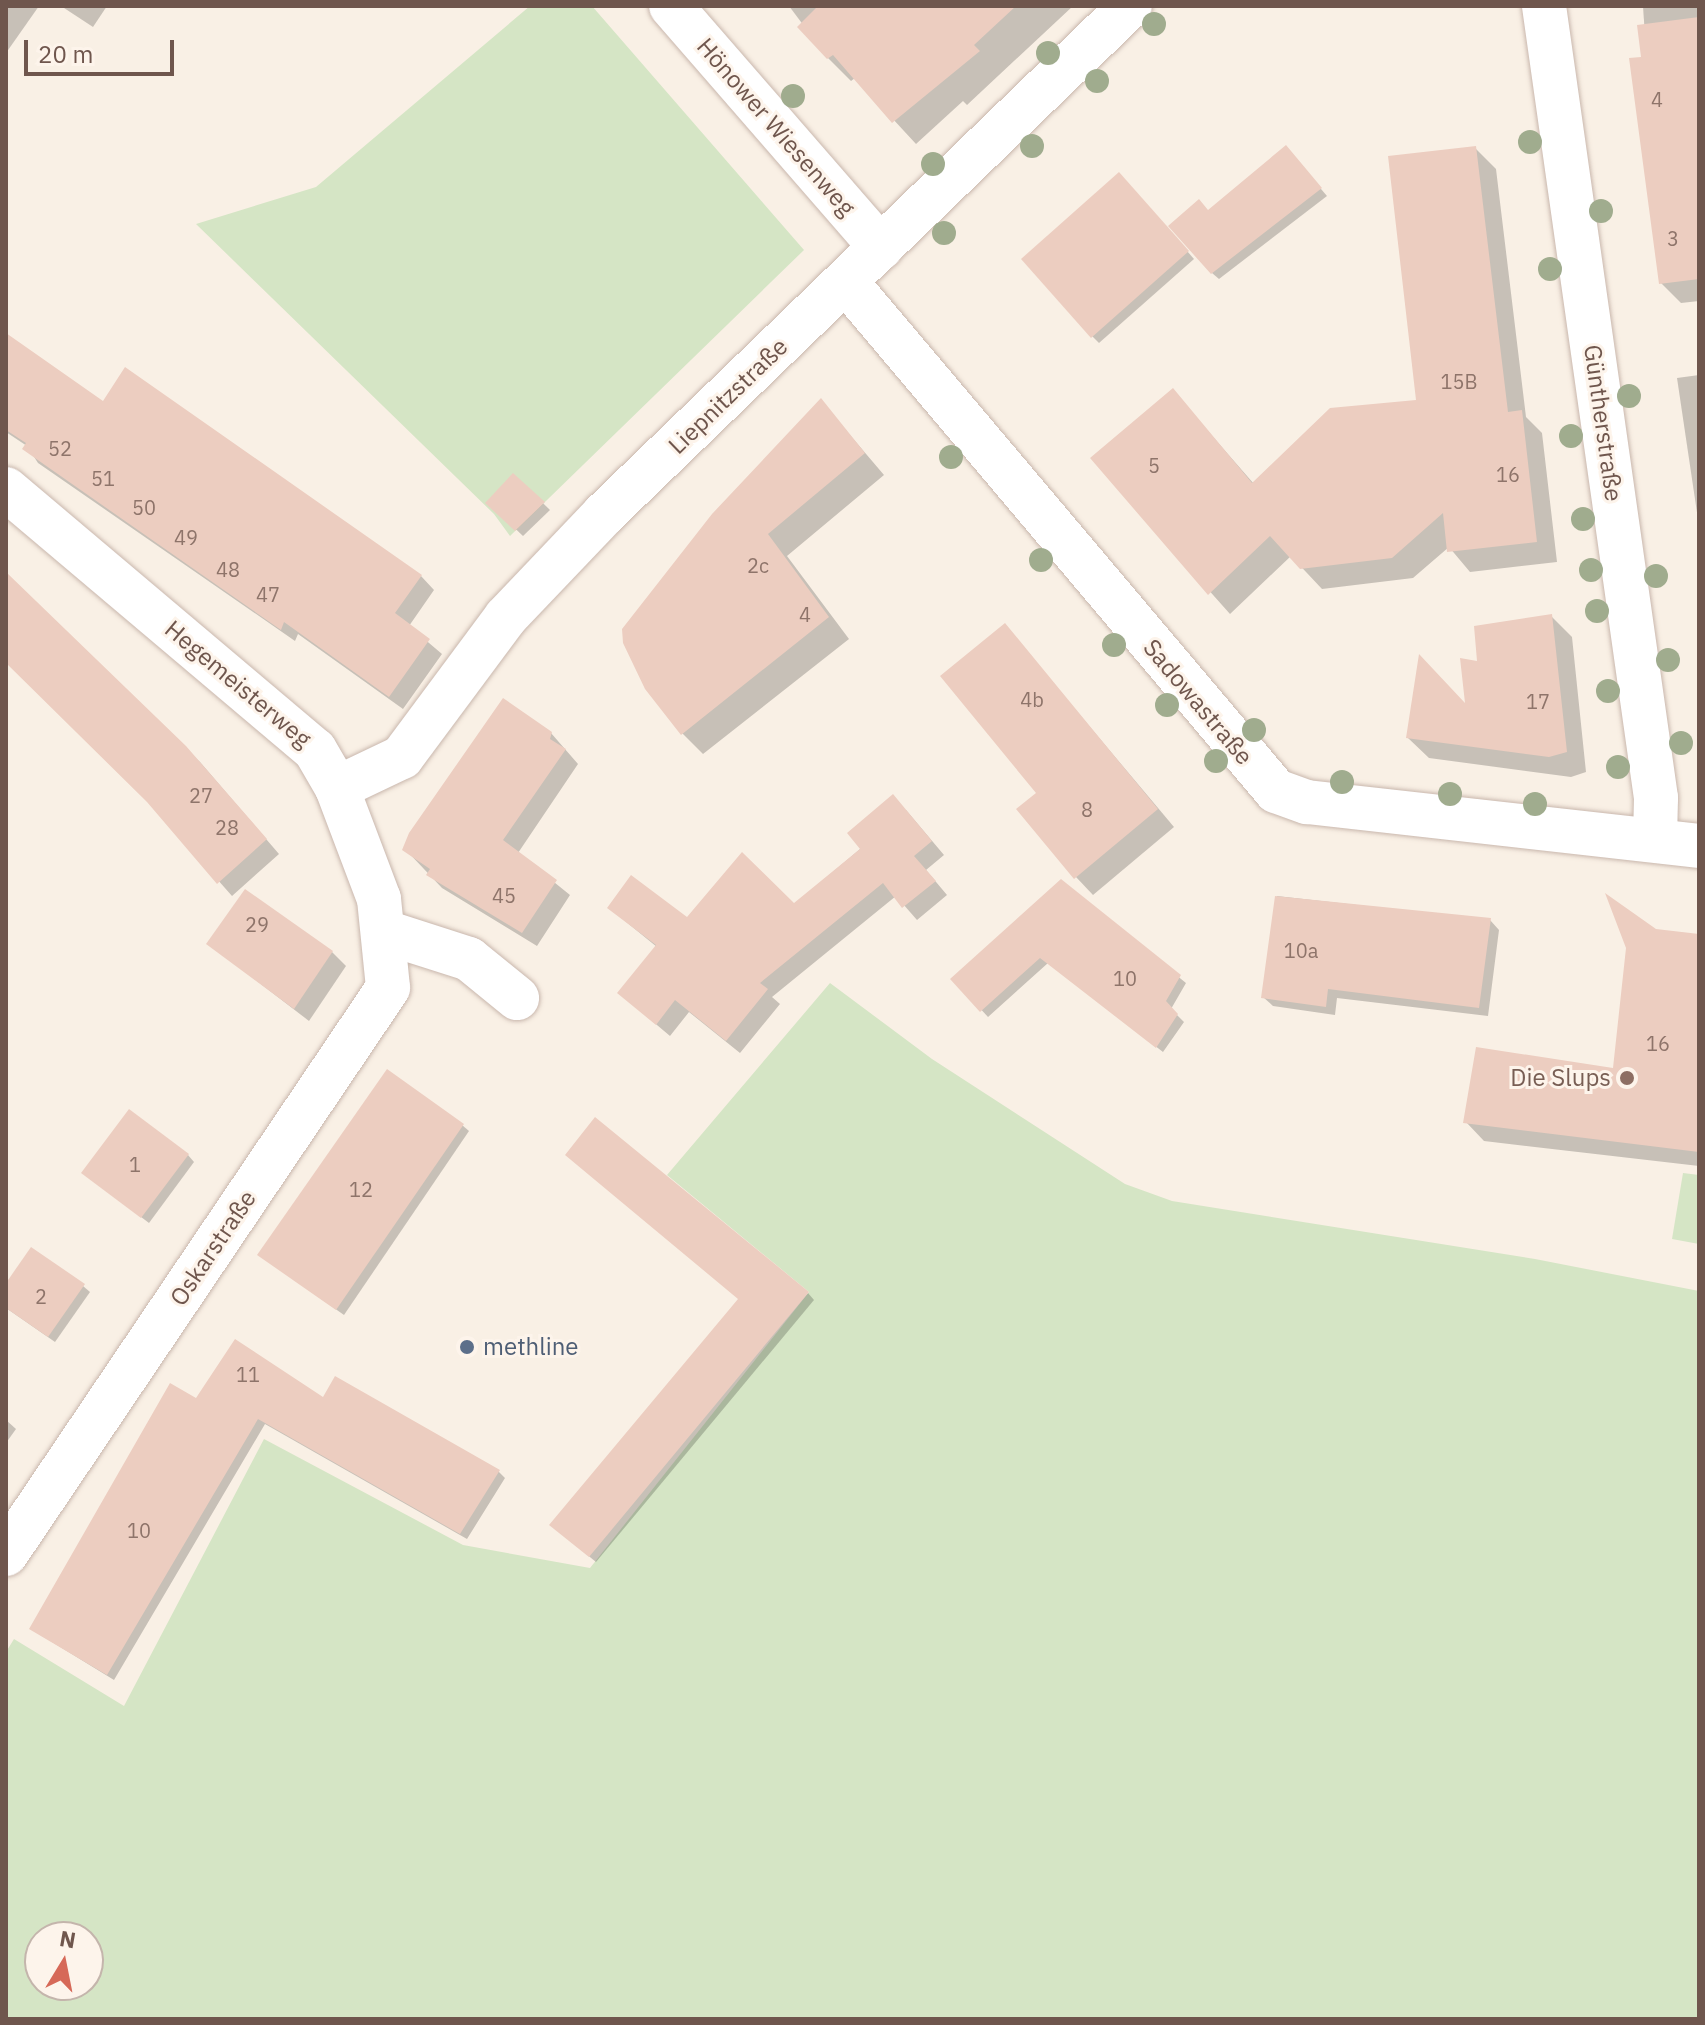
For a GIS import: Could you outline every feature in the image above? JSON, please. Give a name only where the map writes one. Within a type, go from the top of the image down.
[{"type":"street","name":"Hönower Wiesenweg","points":[[671,6],[881,248]]},
{"type":"street","name":"Liepnitzstraße","points":[[337,788],[402,757],[506,617],[604,514],[847,283],[1130,6]]},
{"type":"street","name":"Güntherstraße","points":[[1544,6],[1656,798],[1655,840]]},
{"type":"street","name":"Sadowastraße","points":[[847,283],[1276,791],[1307,802],[1699,846]]},
{"type":"street","name":"Hegemeisterweg","points":[[9,497],[315,750],[337,788],[379,899],[385,932]]},
{"type":"street","points":[[385,932],[469,959],[517,998]]},
{"type":"street","name":"Oskarstraße","points":[[6,1554],[388,988],[385,932]]},
{"type":"green space","points":[[530,6],[592,6],[804,250],[510,536],[494,514],[196,224],[316,187]]},
{"type":"green space","points":[[830,983],[932,1059],[1125,1184],[1172,1201],[1535,1259],[1699,1291],[1699,2019],[6,2019],[6,1652],[14,1639],[124,1706],[264,1439],[463,1545],[590,1568],[809,1292],[667,1175]]},
{"type":"green space","points":[[1683,1173],[1699,1175],[1699,1244],[1672,1239]]},
{"type":"building","points":[[818,6],[1016,6],[974,45],[980,51],[892,123],[833,55],[827,59],[797,27]]},
{"type":"building","points":[[1699,17],[1699,279],[1659,284],[1629,58],[1641,57],[1637,25]]},
{"type":"building","points":[[1286,145],[1322,188],[1211,274],[1168,226],[1199,199],[1208,210]]},
{"type":"building","points":[[1476,146],[1508,412],[1522,410],[1537,542],[1447,552],[1443,513],[1392,558],[1300,569],[1270,536],[1208,595],[1090,458],[1173,388],[1252,483],[1330,408],[1416,400],[1388,156]]},
{"type":"building","points":[[1119,172],[1189,251],[1091,338],[1021,259]]},
{"type":"building","points":[[6,333],[103,401],[125,367],[422,575],[395,613],[430,639],[389,697],[284,622],[281,630],[22,449],[26,443],[6,430]]},
{"type":"building","points":[[821,398],[865,453],[768,534],[829,617],[681,735],[645,689],[623,643],[622,629],[712,514]]},
{"type":"building","points":[[513,473],[545,502],[515,531],[485,503]]},
{"type":"building","points":[[6,572],[186,746],[267,839],[217,884],[147,802],[6,663]]},
{"type":"building","points":[[1552,614],[1567,752],[1549,757],[1406,738],[1419,654],[1465,703],[1460,658],[1477,661],[1474,626]]},
{"type":"building","points":[[1005,623],[1158,809],[1074,879],[1016,809],[1036,793],[940,676]]},
{"type":"building","points":[[503,698],[552,732],[550,739],[566,749],[503,840],[557,880],[522,933],[426,875],[430,869],[402,850],[409,833]]},
{"type":"building","points":[[893,794],[932,841],[914,856],[936,881],[902,908],[883,883],[760,983],[768,989],[726,1041],[675,1000],[656,1025],[617,993],[656,945],[607,908],[631,875],[687,917],[742,852],[794,903],[860,849],[847,833]]},
{"type":"building","points":[[1061,879],[1181,975],[1166,1001],[1178,1014],[1156,1048],[1040,958],[980,1012],[950,979]]},
{"type":"building","points":[[245,889],[333,951],[294,1009],[206,944]]},
{"type":"building","points":[[1605,893],[1656,929],[1699,934],[1699,1152],[1463,1123],[1476,1047],[1613,1068],[1626,948]]},
{"type":"building","points":[[1275,896],[1491,918],[1479,1008],[1328,989],[1326,1007],[1261,998]]},
{"type":"building","points":[[387,1069],[464,1124],[336,1310],[257,1255]]},
{"type":"building","points":[[129,1109],[189,1154],[141,1218],[81,1173]]},
{"type":"building","points":[[595,1117],[809,1292],[589,1557],[549,1525],[738,1299],[565,1155]]},
{"type":"building","points":[[31,1247],[85,1284],[48,1337],[6,1308],[6,1283]]},
{"type":"building","points":[[235,1339],[323,1397],[335,1376],[500,1470],[460,1534],[258,1419],[107,1675],[29,1629],[170,1383],[196,1398]]},
{"type":"place","name":"Die Slups","points":[[1627,1078]]},
{"type":"place","name":"methline","points":[[467,1347]]}]
